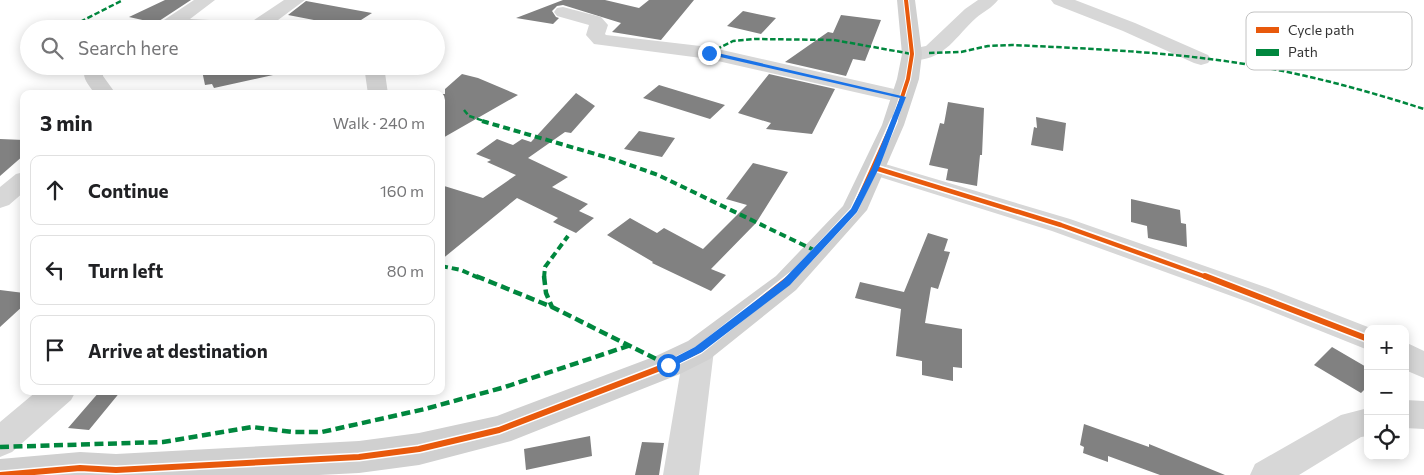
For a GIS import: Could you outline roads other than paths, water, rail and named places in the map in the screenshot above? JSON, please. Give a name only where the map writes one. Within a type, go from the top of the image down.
[{"type":"street","points":[[176,20],[206,0]]},
{"type":"street","points":[[266,20],[296,0]]},
{"type":"street","points":[[0,475],[80,468],[116,470],[354,466],[499,430],[668,365],[699,350],[786,282],[854,210],[875,168],[903,97],[912,54],[906,0]]},
{"type":"street","points":[[912,54],[924,54],[933,50],[971,14],[989,0]]},
{"type":"street","points":[[1060,0],[1130,27],[1201,59]]},
{"type":"street","points":[[563,12],[596,21],[599,25],[595,35],[601,40],[709,53],[903,97]]},
{"type":"street","points":[[93,75],[103,90]]},
{"type":"street","points":[[375,75],[377,90]]},
{"type":"street","points":[[875,168],[1070,228],[1258,295],[1364,337]]},
{"type":"street","points":[[0,200],[20,182]]},
{"type":"street","points":[[681,475],[699,350]]},
{"type":"street","points":[[1409,357],[1424,366]]},
{"type":"street","points":[[0,442],[55,395]]},
{"type":"street","points":[[1409,414],[1424,415]]},
{"type":"street","points":[[1268,475],[1353,425],[1364,423]]}]
